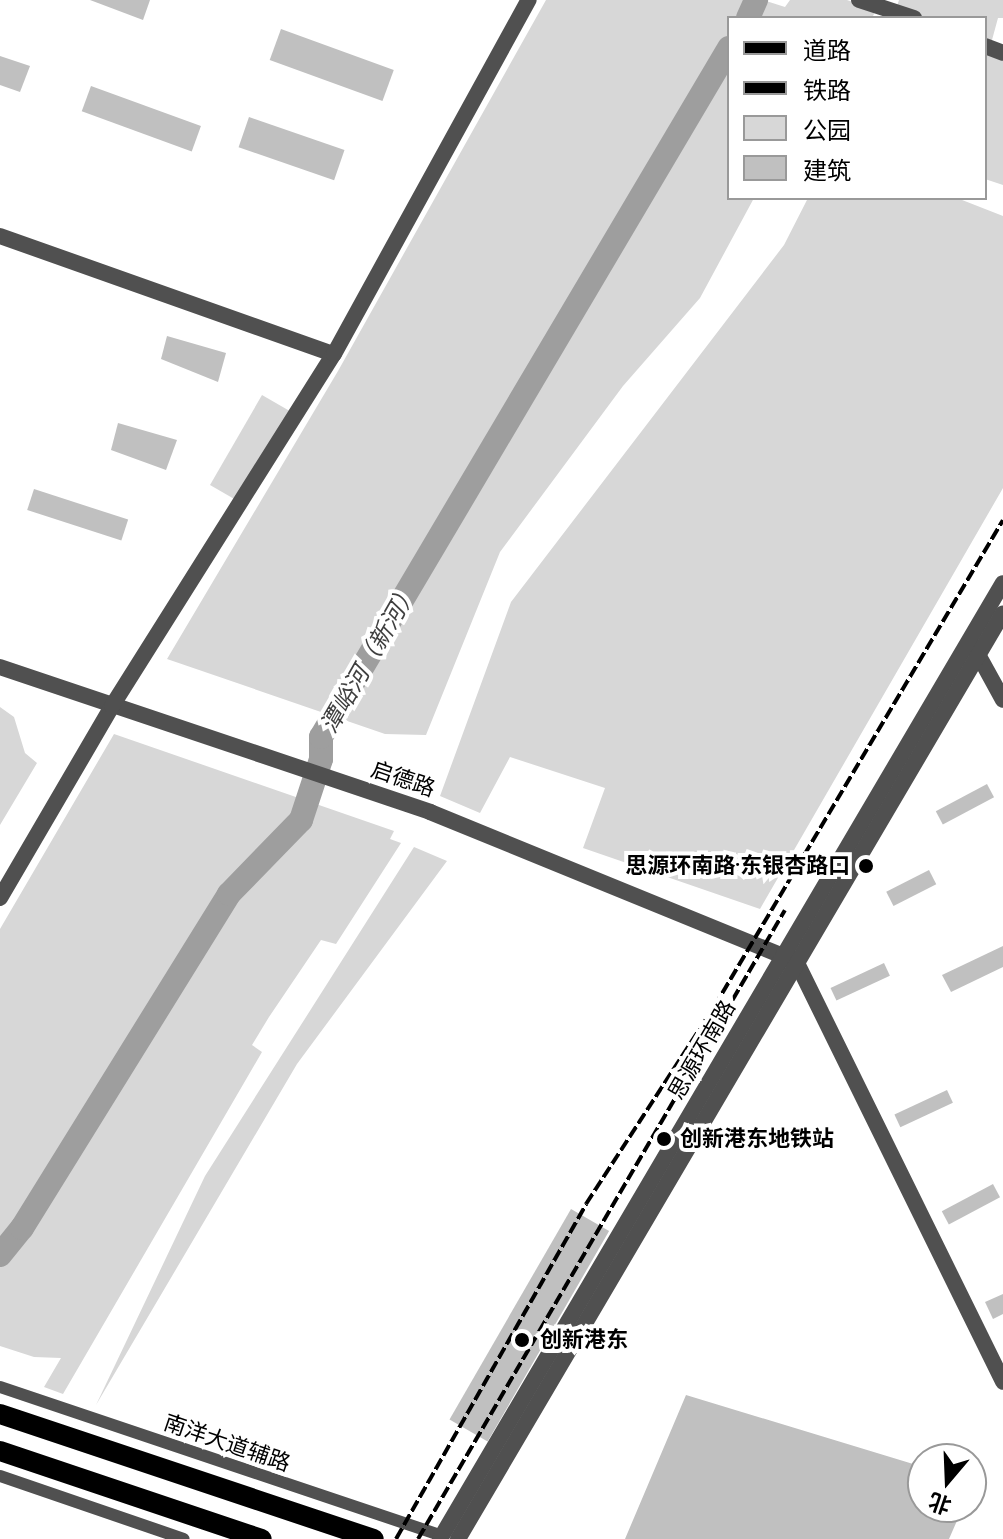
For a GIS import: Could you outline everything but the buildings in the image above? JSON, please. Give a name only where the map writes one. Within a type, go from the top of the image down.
[{"type":"main road","points":[[0,1414],[374,1539]]},
{"type":"main road","points":[[0,1451],[262,1539]]},
{"type":"street","points":[[0,898],[112,706],[334,354],[529,0]]},
{"type":"street","points":[[863,1],[908,16]]},
{"type":"street","points":[[0,236],[334,354]]},
{"type":"street","name":"思源环南路","points":[[446,1538],[974,648],[1003,583]]},
{"type":"street","name":"思源环南路","points":[[974,648],[1003,613]]},
{"type":"street","points":[[974,648],[1003,700]]},
{"type":"street","name":"启德路","points":[[0,667],[112,706],[138,710],[430,812],[790,957]]},
{"type":"street","points":[[790,957],[1003,1382]]},
{"type":"street","name":"南洋大道辅路","points":[[0,1387],[446,1538]]},
{"type":"street","points":[[0,1476],[184,1539]]},
{"type":"green space","points":[[546,0],[763,0],[785,7],[790,0],[847,0],[876,10],[873,16],[727,16],[727,200],[753,200],[700,298],[623,386],[500,552],[426,735],[385,734],[167,659],[338,371]]},
{"type":"green space","points":[[899,0],[1003,0],[1003,18],[998,18],[989,51],[1003,57],[1003,185],[987,180],[987,16],[894,16]]},
{"type":"green space","points":[[807,200],[962,200],[1003,216],[1003,488],[760,909],[583,848],[605,788],[510,757],[480,813],[440,796],[511,602],[784,245]]},
{"type":"green space","points":[[262,395],[297,415],[245,505],[210,485]]},
{"type":"green space","points":[[0,707],[14,717],[25,753],[37,763],[0,825]]},
{"type":"green space","points":[[114,734],[394,831],[390,839],[401,843],[336,944],[321,940],[269,1017],[252,1045],[262,1052],[63,1394],[44,1387],[61,1358],[34,1357],[0,1346],[0,929]]},
{"type":"green space","points":[[414,847],[447,861],[297,1064],[96,1405],[205,1176]]},
{"type":"waterway","name":"潭峪河（新河）","points":[[749,16],[756,0]]},
{"type":"waterway","name":"潭峪河（新河）","points":[[0,1255],[22,1228],[229,894],[301,820],[321,759],[321,737],[727,51]]},
{"type":"railway","points":[[396,1539],[586,1204],[714,1007],[1003,520]]},
{"type":"railway","points":[[418,1539],[785,910]]},
{"type":"place","name":"思源环南路·东银杏路口","points":[[866,866]]},
{"type":"place","name":"创新港东地铁站","points":[[664,1139]]},
{"type":"place","name":"创新港东","points":[[522,1340]]}]
